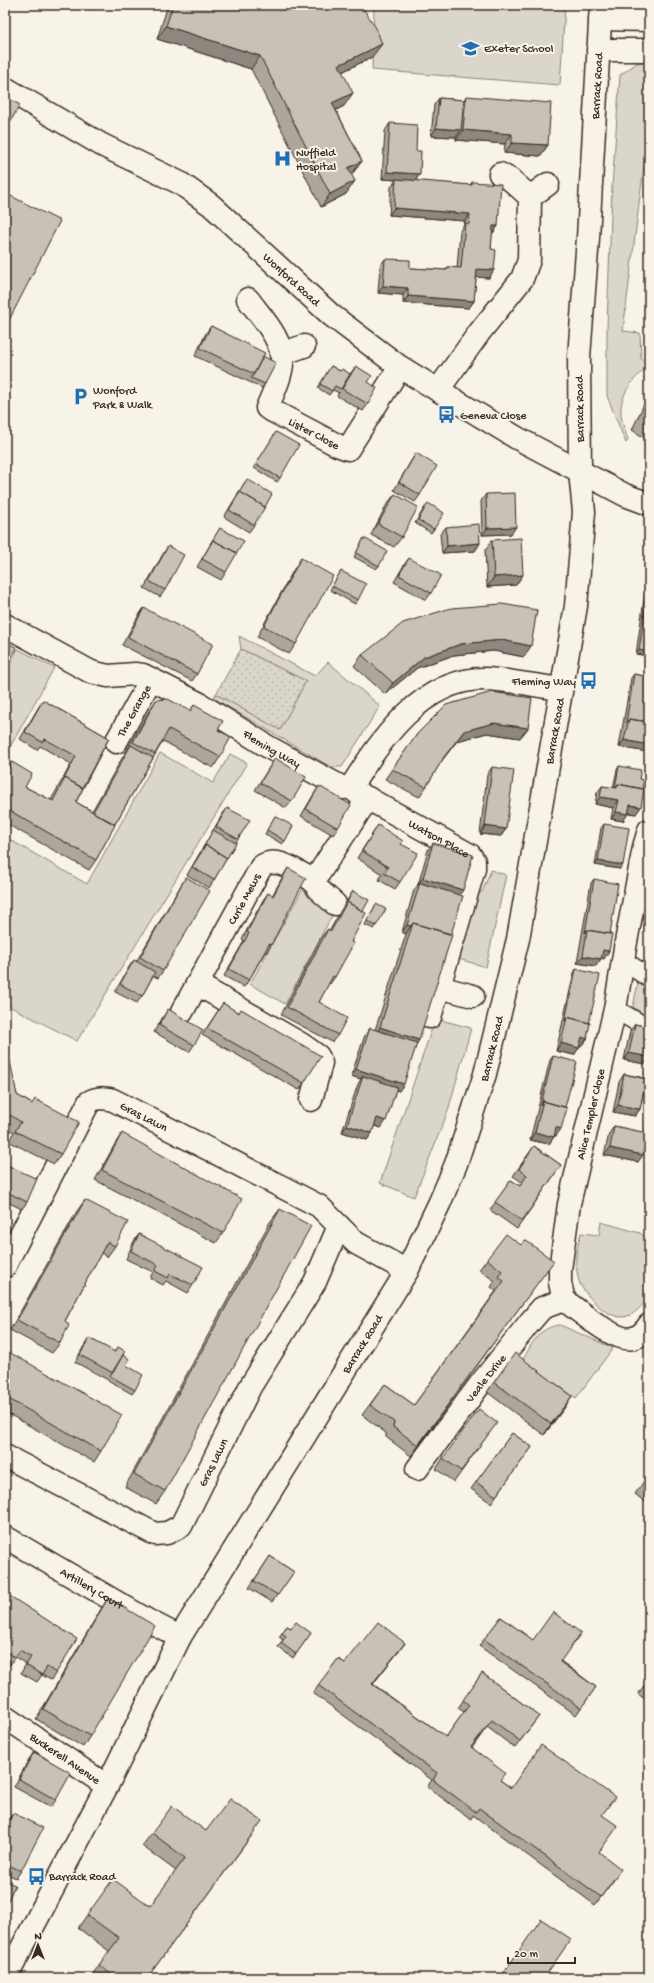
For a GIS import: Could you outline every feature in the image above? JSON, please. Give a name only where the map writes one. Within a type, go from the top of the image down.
[{"type":"street","points":[[600,12],[649,20]]},
{"type":"street","name":"Barrack Road","points":[[6,1978],[107,1786],[180,1637],[407,1270],[440,1202],[456,1164],[485,1074],[518,940],[576,606],[584,512],[580,472],[579,356],[588,238],[600,12]]},
{"type":"street","points":[[598,50],[649,50]]},
{"type":"street","name":"Wonford Road","points":[[5,88],[102,145],[180,183],[211,205],[331,316],[400,367],[517,438],[580,472],[649,504]]},
{"type":"street","points":[[438,390],[479,333],[522,278],[529,260],[530,197],[511,180],[500,174]]},
{"type":"street","points":[[530,197],[548,184]]},
{"type":"street","points":[[248,299],[267,324],[282,354],[304,346]]},
{"type":"street","name":"Lister Close","points":[[282,354],[282,365],[275,389],[266,408],[337,445],[348,449],[400,367]]},
{"type":"street","name":"Fleming Way","points":[[5,625],[91,672],[108,676],[135,674],[151,679],[200,704],[270,748],[330,781],[343,788],[360,793]]},
{"type":"street","name":"The Grange","points":[[116,742],[151,679]]},
{"type":"street","points":[[314,881],[360,793],[368,760],[403,717],[424,699],[439,691],[466,681],[485,679],[561,689]]},
{"type":"street","name":"Watson Place","points":[[360,793],[470,855],[474,862],[472,876],[430,1018]]},
{"type":"street","name":"Alice Templer Close","points":[[564,1300],[560,1283],[560,1270],[569,1204],[615,1009],[644,847],[649,836]]},
{"type":"street","name":"Curie Mews","points":[[182,1012],[261,867],[266,862],[276,862],[314,881],[318,889],[335,904]]},
{"type":"street","points":[[624,961],[649,978]]},
{"type":"street","points":[[197,984],[301,1044],[318,1056],[321,1063],[311,1100]]},
{"type":"street","points":[[439,986],[473,996]]},
{"type":"street","points":[[615,1009],[649,1029]]},
{"type":"street","name":"Gras Lawn","points":[[8,1252],[89,1102],[95,1098],[113,1100],[319,1206],[356,1243],[407,1270]]},
{"type":"street","name":"Gras Lawn","points":[[5,1456],[155,1534],[168,1533],[181,1526],[250,1387],[315,1282],[339,1226]]},
{"type":"street","points":[[564,1300],[620,1338],[632,1339],[643,1334],[649,1325]]},
{"type":"street","name":"Veale Drive","points":[[418,1469],[481,1383],[542,1308],[564,1300]]},
{"type":"street","name":"Artillery Court","points":[[5,1537],[147,1620],[180,1637]]},
{"type":"street","name":"Buckerell Avenue","points":[[5,1717],[107,1786]]},
{"type":"shaded area","name":"Exeter School","points":[[374,5],[565,5],[560,85],[372,70]]},
{"type":"shaded area","points":[[649,62],[649,125],[623,331],[640,333],[641,359],[649,360],[649,368],[634,379],[622,402],[621,416],[628,440],[626,443],[607,396],[607,327],[612,187],[620,75],[637,63]]},
{"type":"shaded area","points":[[239,636],[315,676],[328,662],[380,706],[342,767],[331,767],[213,698],[216,694],[280,730],[306,681],[241,649]]},
{"type":"shaded area","points":[[18,649],[54,668],[5,756],[5,672]]},
{"type":"shaded area","points":[[241,649],[306,681],[280,730],[216,694]]},
{"type":"shaded area","points":[[160,753],[213,783],[230,754],[247,763],[77,1041],[5,1004],[5,837],[87,884]]},
{"type":"shaded area","points":[[491,870],[506,875],[486,967],[455,958],[474,895],[482,892]]},
{"type":"shaded area","points":[[302,890],[335,910],[285,1004],[250,984]]},
{"type":"shaded area","points":[[639,977],[649,984],[649,1018],[633,1007]]},
{"type":"shaded area","points":[[441,1020],[471,1028],[448,1111],[414,1197],[380,1183],[431,1031]]},
{"type":"shaded area","points":[[601,1222],[640,1233],[649,1240],[649,1297],[638,1310],[631,1315],[623,1317],[617,1316],[604,1310],[587,1295],[580,1284],[576,1266],[576,1257],[581,1233],[599,1235]]},
{"type":"shaded area","points":[[560,1325],[613,1348],[576,1398],[523,1360],[533,1342],[541,1332],[553,1326]]},
{"type":"building","points":[[173,5],[279,5],[289,8],[295,5],[361,5],[376,28],[382,44],[339,65],[353,93],[332,103],[362,161],[348,168],[355,181],[330,194],[260,56],[166,26]]},
{"type":"building","points":[[5,96],[20,105],[10,122],[5,119]]},
{"type":"building","points":[[466,96],[551,103],[548,145],[512,143],[512,134],[463,130]]},
{"type":"building","points":[[439,98],[464,100],[461,130],[436,128]]},
{"type":"building","points":[[390,123],[417,125],[416,151],[421,151],[420,174],[387,172]]},
{"type":"building","points":[[396,179],[472,185],[472,182],[501,184],[498,226],[493,226],[491,249],[496,250],[494,270],[477,269],[474,301],[408,296],[408,288],[383,286],[385,259],[410,260],[410,268],[447,270],[448,267],[461,268],[465,223],[469,224],[470,214],[394,208]]},
{"type":"building","points":[[5,193],[60,221],[5,328]]},
{"type":"building","points":[[211,326],[265,353],[254,374],[200,348]]},
{"type":"building","points":[[263,356],[276,363],[265,384],[251,378]]},
{"type":"building","points":[[331,366],[340,371],[342,369],[350,374],[341,389],[335,386],[332,391],[320,384]]},
{"type":"building","points":[[356,366],[372,376],[368,382],[377,388],[368,404],[342,389]]},
{"type":"building","points":[[649,402],[649,416],[644,412]]},
{"type":"building","points":[[276,432],[299,445],[280,478],[256,464]]},
{"type":"building","points":[[416,453],[437,466],[420,495],[399,482]]},
{"type":"building","points":[[247,479],[272,494],[265,507],[240,492],[237,495]]},
{"type":"building","points":[[240,492],[265,507],[254,525],[229,510]]},
{"type":"building","points":[[515,493],[516,527],[487,528],[486,494]]},
{"type":"building","points":[[395,494],[418,507],[402,537],[378,524]]},
{"type":"building","points":[[428,503],[444,513],[434,529],[418,520]]},
{"type":"building","points":[[479,524],[480,543],[447,546],[446,527]]},
{"type":"building","points":[[220,528],[244,541],[237,553],[213,540],[210,544]]},
{"type":"building","points":[[364,538],[387,551],[379,566],[356,553]]},
{"type":"building","points":[[521,538],[523,575],[494,577],[492,540]]},
{"type":"building","points":[[213,540],[237,553],[226,572],[202,559]]},
{"type":"building","points":[[168,546],[184,555],[165,590],[149,581]]},
{"type":"building","points":[[301,558],[333,576],[296,644],[264,626]]},
{"type":"building","points":[[409,558],[441,575],[431,593],[399,575]]},
{"type":"building","points":[[341,571],[366,584],[358,600],[332,586]]},
{"type":"building","points":[[649,583],[649,652],[639,650]]},
{"type":"building","points":[[502,604],[537,610],[531,646],[502,640],[461,644],[424,657],[393,683],[362,655],[403,623],[451,608]]},
{"type":"building","points":[[144,608],[213,644],[197,674],[128,637]]},
{"type":"building","points":[[5,641],[17,648],[5,668]]},
{"type":"building","points":[[634,674],[649,677],[649,722],[629,719],[626,723]]},
{"type":"building","points":[[492,692],[532,698],[528,728],[494,723],[464,731],[444,757],[426,787],[392,769],[418,733],[446,705]]},
{"type":"building","points":[[168,699],[190,711],[194,705],[223,721],[218,730],[231,737],[220,757],[169,729],[155,754],[133,742],[156,700]]},
{"type":"building","points":[[43,700],[109,738],[82,788],[65,778],[63,781],[76,756],[45,739],[42,742],[25,732]]},
{"type":"building","points":[[629,719],[649,722],[649,745],[624,740]]},
{"type":"building","points":[[131,745],[153,758],[115,824],[93,812]]},
{"type":"building","points":[[275,758],[306,777],[292,801],[260,783]]},
{"type":"building","points":[[12,762],[32,774],[25,787],[53,801],[65,778],[83,788],[76,802],[115,825],[96,860],[5,808],[5,774]]},
{"type":"building","points":[[619,766],[641,770],[639,779],[644,780],[642,789],[618,784],[615,788]]},
{"type":"building","points":[[492,767],[514,770],[506,829],[485,826]]},
{"type":"building","points":[[618,784],[644,789],[641,807],[630,805],[628,814],[616,812],[619,800],[600,797],[602,786],[617,788]]},
{"type":"building","points":[[319,786],[351,805],[338,828],[306,809]]},
{"type":"building","points":[[227,808],[250,820],[238,839],[216,827]]},
{"type":"building","points":[[275,816],[293,826],[285,841],[267,830]]},
{"type":"building","points":[[604,824],[629,828],[623,865],[598,861]]},
{"type":"building","points":[[378,825],[403,841],[401,844],[418,853],[400,882],[384,873],[388,867],[362,851]]},
{"type":"building","points":[[213,830],[236,843],[227,858],[206,845],[203,848]]},
{"type":"building","points":[[433,843],[473,855],[463,890],[423,878]]},
{"type":"building","points":[[206,845],[227,858],[214,880],[192,867]]},
{"type":"building","points":[[288,868],[306,878],[271,945],[269,944],[249,980],[229,969],[249,933],[247,932],[268,893],[273,896]]},
{"type":"building","points":[[186,877],[210,891],[163,971],[140,957]]},
{"type":"building","points":[[594,879],[618,884],[610,934],[587,930],[585,933]]},
{"type":"building","points":[[420,883],[463,896],[451,934],[413,923],[411,926],[407,925]]},
{"type":"building","points":[[353,891],[369,900],[363,911],[347,902]]},
{"type":"building","points":[[347,902],[366,913],[351,942],[354,943],[335,977],[333,976],[319,1002],[347,1018],[338,1035],[287,1007],[328,929],[331,931]]},
{"type":"building","points":[[376,904],[386,909],[376,926],[367,921]]},
{"type":"building","points":[[413,923],[452,935],[419,1040],[380,1027]]},
{"type":"building","points":[[587,930],[612,934],[609,951],[603,950],[601,959],[583,956]]},
{"type":"building","points":[[134,960],[155,972],[142,996],[120,984]]},
{"type":"building","points":[[576,969],[600,975],[589,1023],[567,1017],[565,1021]]},
{"type":"building","points":[[223,1003],[239,1013],[241,1009],[321,1056],[304,1083],[207,1028]]},
{"type":"building","points":[[168,1009],[203,1030],[194,1045],[159,1025]]},
{"type":"building","points":[[567,1017],[590,1023],[587,1039],[582,1037],[579,1048],[561,1043]]},
{"type":"building","points":[[635,1024],[649,1027],[649,1057],[629,1053]]},
{"type":"building","points":[[370,1028],[417,1043],[404,1084],[356,1069]]},
{"type":"building","points":[[5,1051],[8,1051],[17,1095],[32,1104],[35,1099],[79,1122],[61,1154],[15,1131],[21,1122],[5,1112]]},
{"type":"building","points":[[553,1056],[577,1062],[565,1107],[543,1101],[541,1105]]},
{"type":"building","points":[[649,1069],[649,1083],[647,1082]]},
{"type":"building","points":[[624,1074],[646,1079],[640,1109],[618,1105]]},
{"type":"building","points":[[363,1076],[397,1087],[386,1121],[377,1118],[372,1133],[347,1125]]},
{"type":"building","points":[[543,1101],[567,1108],[561,1129],[556,1127],[554,1137],[535,1132]]},
{"type":"building","points":[[649,1121],[649,1136],[647,1136],[647,1133]]},
{"type":"building","points":[[614,1126],[647,1133],[643,1155],[610,1148]]},
{"type":"building","points":[[122,1133],[242,1199],[223,1233],[102,1170]]},
{"type":"building","points":[[534,1146],[561,1165],[522,1221],[495,1202],[511,1180],[520,1186],[527,1175],[519,1169]]},
{"type":"building","points":[[5,1164],[37,1179],[27,1202],[5,1191]]},
{"type":"building","points":[[85,1200],[128,1222],[115,1246],[107,1242],[65,1321],[69,1325],[60,1343],[17,1320]]},
{"type":"building","points":[[280,1209],[311,1226],[165,1491],[134,1474]]},
{"type":"building","points":[[139,1234],[203,1267],[193,1285],[170,1274],[168,1278],[155,1271],[158,1265],[131,1251]]},
{"type":"building","points":[[506,1234],[521,1245],[525,1240],[554,1261],[418,1445],[393,1427],[394,1422],[370,1405],[385,1384],[414,1405],[504,1281],[498,1277],[502,1271],[487,1259]]},
{"type":"building","points":[[89,1338],[115,1352],[118,1347],[125,1351],[113,1373],[80,1355]]},
{"type":"building","points":[[5,1350],[122,1415],[101,1451],[5,1397]]},
{"type":"building","points":[[515,1353],[572,1396],[551,1424],[494,1382]]},
{"type":"building","points":[[123,1355],[129,1359],[126,1365],[143,1375],[135,1390],[110,1376]]},
{"type":"building","points":[[479,1409],[497,1423],[461,1471],[443,1458]]},
{"type":"building","points":[[512,1433],[532,1447],[496,1496],[476,1482]]},
{"type":"building","points":[[649,1474],[649,1485],[644,1481]]},
{"type":"building","points":[[270,1556],[294,1572],[278,1595],[254,1581]]},
{"type":"building","points":[[5,1593],[77,1639],[56,1673],[47,1667],[42,1675],[26,1665],[31,1657],[20,1650],[15,1657],[5,1651]]},
{"type":"building","points":[[108,1598],[155,1626],[90,1736],[43,1709]]},
{"type":"building","points":[[553,1612],[581,1633],[560,1662],[596,1687],[581,1708],[484,1639],[501,1617],[533,1640]]},
{"type":"building","points":[[296,1622],[311,1633],[296,1654],[281,1643],[286,1636],[282,1633],[287,1626],[291,1628]]},
{"type":"building","points":[[378,1622],[405,1643],[372,1684],[446,1737],[469,1705],[463,1700],[482,1673],[539,1716],[520,1741],[492,1720],[471,1747],[505,1773],[500,1780],[511,1788],[541,1745],[615,1797],[602,1815],[618,1826],[599,1852],[621,1869],[601,1897],[479,1808],[476,1812],[433,1780],[437,1773],[318,1685],[338,1659],[345,1663]]},
{"type":"building","points":[[649,1679],[649,1691],[643,1687]]},
{"type":"building","points":[[5,1733],[10,1736],[5,1745]]},
{"type":"building","points":[[34,1752],[71,1773],[56,1800],[19,1779]]},
{"type":"building","points":[[230,1799],[262,1821],[147,1978],[116,1978],[99,1965],[119,1938],[87,1915],[113,1879],[150,1906],[185,1858],[152,1833],[172,1806],[206,1831]]},
{"type":"building","points":[[13,1813],[43,1828],[21,1871],[5,1863],[5,1830]]},
{"type":"building","points":[[5,1881],[15,1885],[5,1907]]},
{"type":"building","points":[[541,1919],[571,1939],[548,1972],[557,1978],[500,1978]]},
{"type":"place","name":"Exeter School","points":[[471,48]]},
{"type":"place","name":"Nuffield Hospital","points":[[283,159]]},
{"type":"place","name":"Wonford Park & Walk","points":[[80,397]]},
{"type":"place","name":"Geneva Close","points":[[447,415]]},
{"type":"place","name":"Fleming Way","points":[[589,681]]},
{"type":"place","name":"Barrack Road","points":[[36,1876]]}]
